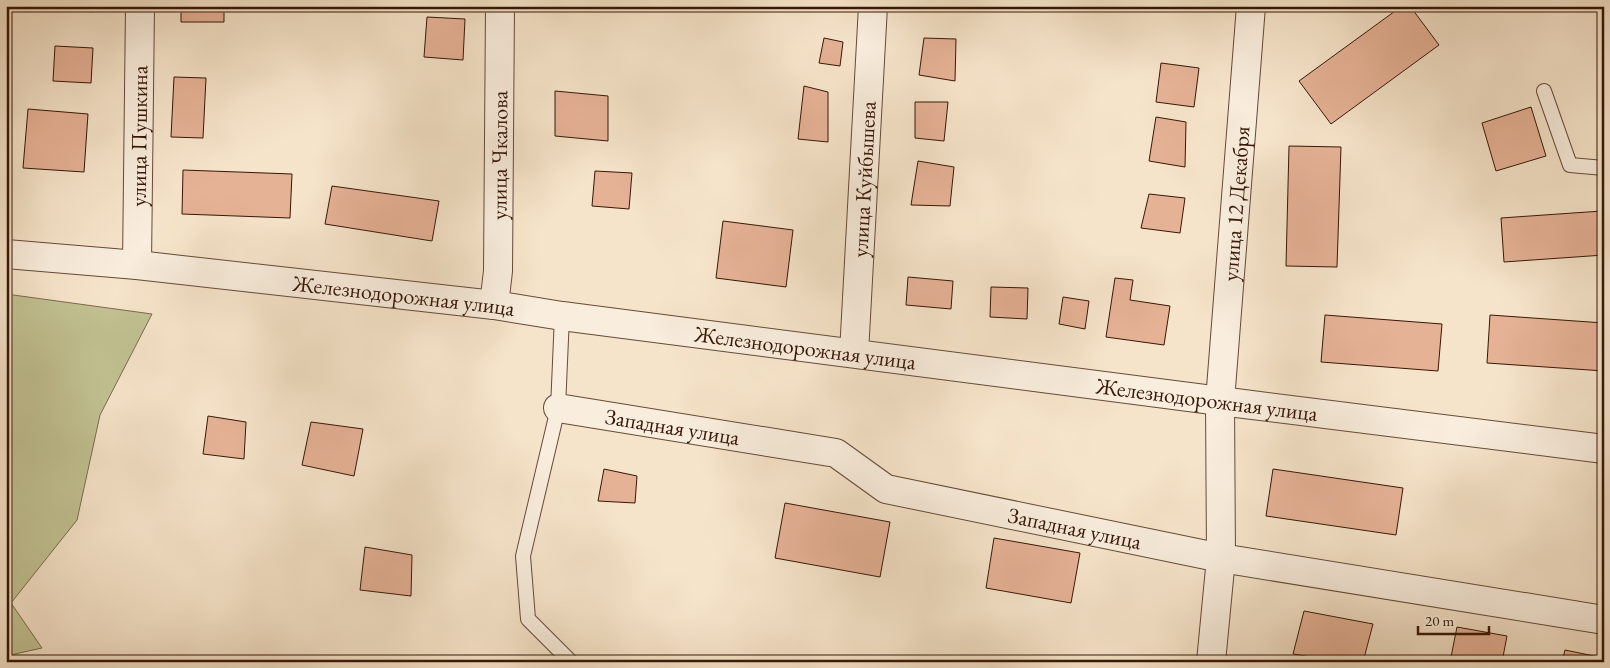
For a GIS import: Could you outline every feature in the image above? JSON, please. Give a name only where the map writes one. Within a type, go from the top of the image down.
[{"type":"street","name":"улица Пушкина","points":[[137,265],[140,6]]},
{"type":"street","name":"улица Чкалова","points":[[494,304],[498,271],[500,6]]},
{"type":"street","name":"улица Куйбышева","points":[[854,352],[873,6]]},
{"type":"street","name":"улица 12 Декабря","points":[[1211,662],[1221,558],[1220,401],[1251,6]]},
{"type":"street","name":"Железнодорожная улица","points":[[6,254],[137,265],[494,304],[562,316],[1604,449]]},
{"type":"street","name":"Западная улица","points":[[558,408],[836,453],[886,489],[1221,558],[1604,620]]},
{"type":"lane","points":[[1544,91],[1570,165],[1604,168]]},
{"type":"lane","points":[[562,316],[558,408],[523,556],[528,618],[571,662]]},
{"type":"green space","points":[[6,294],[152,314],[100,415],[77,520],[11,603],[42,648],[6,656]]},
{"type":"building","points":[[54,6],[94,6],[93,12],[54,8]]},
{"type":"building","points":[[181,6],[224,6],[224,22],[181,22]]},
{"type":"building","points":[[534,6],[574,6],[574,10],[534,10]]},
{"type":"building","points":[[1402,6],[1410,6],[1439,45],[1331,124],[1299,81]]},
{"type":"building","points":[[427,17],[465,19],[463,60],[424,57]]},
{"type":"building","points":[[824,38],[843,42],[840,66],[819,63]]},
{"type":"building","points":[[924,38],[956,39],[955,81],[919,75]]},
{"type":"building","points":[[55,46],[93,48],[91,83],[53,81]]},
{"type":"building","points":[[1161,63],[1199,68],[1194,107],[1156,102]]},
{"type":"building","points":[[174,77],[206,78],[203,138],[171,137]]},
{"type":"building","points":[[804,86],[828,92],[828,142],[798,139]]},
{"type":"building","points":[[555,91],[608,96],[608,141],[555,136]]},
{"type":"building","points":[[915,102],[948,102],[944,141],[915,138]]},
{"type":"building","points":[[1531,107],[1546,156],[1496,171],[1482,123]]},
{"type":"building","points":[[28,109],[88,114],[84,172],[23,168]]},
{"type":"building","points":[[1156,117],[1186,122],[1185,167],[1149,161]]},
{"type":"building","points":[[1289,146],[1341,147],[1337,267],[1286,266]]},
{"type":"building","points":[[918,161],[954,167],[950,206],[911,205]]},
{"type":"building","points":[[183,170],[292,174],[290,218],[182,214]]},
{"type":"building","points":[[595,171],[632,173],[629,209],[592,206]]},
{"type":"building","points":[[332,186],[439,201],[432,241],[325,224]]},
{"type":"building","points":[[1149,194],[1185,198],[1180,233],[1141,228]]},
{"type":"building","points":[[1602,211],[1604,255],[1504,262],[1501,218]]},
{"type":"building","points":[[723,221],[793,230],[786,287],[716,278]]},
{"type":"building","points":[[908,277],[953,281],[951,309],[906,305]]},
{"type":"building","points":[[1115,278],[1133,280],[1130,300],[1170,306],[1164,345],[1106,337]]},
{"type":"building","points":[[991,287],[1028,288],[1027,319],[990,317]]},
{"type":"building","points":[[1063,297],[1089,301],[1085,329],[1059,324]]},
{"type":"building","points":[[1325,315],[1442,324],[1438,371],[1321,362]]},
{"type":"building","points":[[1490,315],[1604,323],[1604,371],[1487,363]]},
{"type":"building","points":[[208,416],[246,422],[244,459],[203,454]]},
{"type":"building","points":[[311,422],[363,429],[354,476],[302,465]]},
{"type":"building","points":[[604,469],[637,476],[635,503],[598,501]]},
{"type":"building","points":[[1273,469],[1403,488],[1396,535],[1266,516]]},
{"type":"building","points":[[785,503],[890,522],[880,577],[775,558]]},
{"type":"building","points":[[994,538],[1080,553],[1071,603],[986,588]]},
{"type":"building","points":[[365,547],[412,555],[411,596],[360,590]]},
{"type":"building","points":[[1304,611],[1373,624],[1363,662],[1343,662],[1293,654]]},
{"type":"building","points":[[1457,627],[1507,636],[1502,662],[1450,662]]},
{"type":"building","points":[[1565,650],[1604,658],[1604,662],[1562,662]]}]
